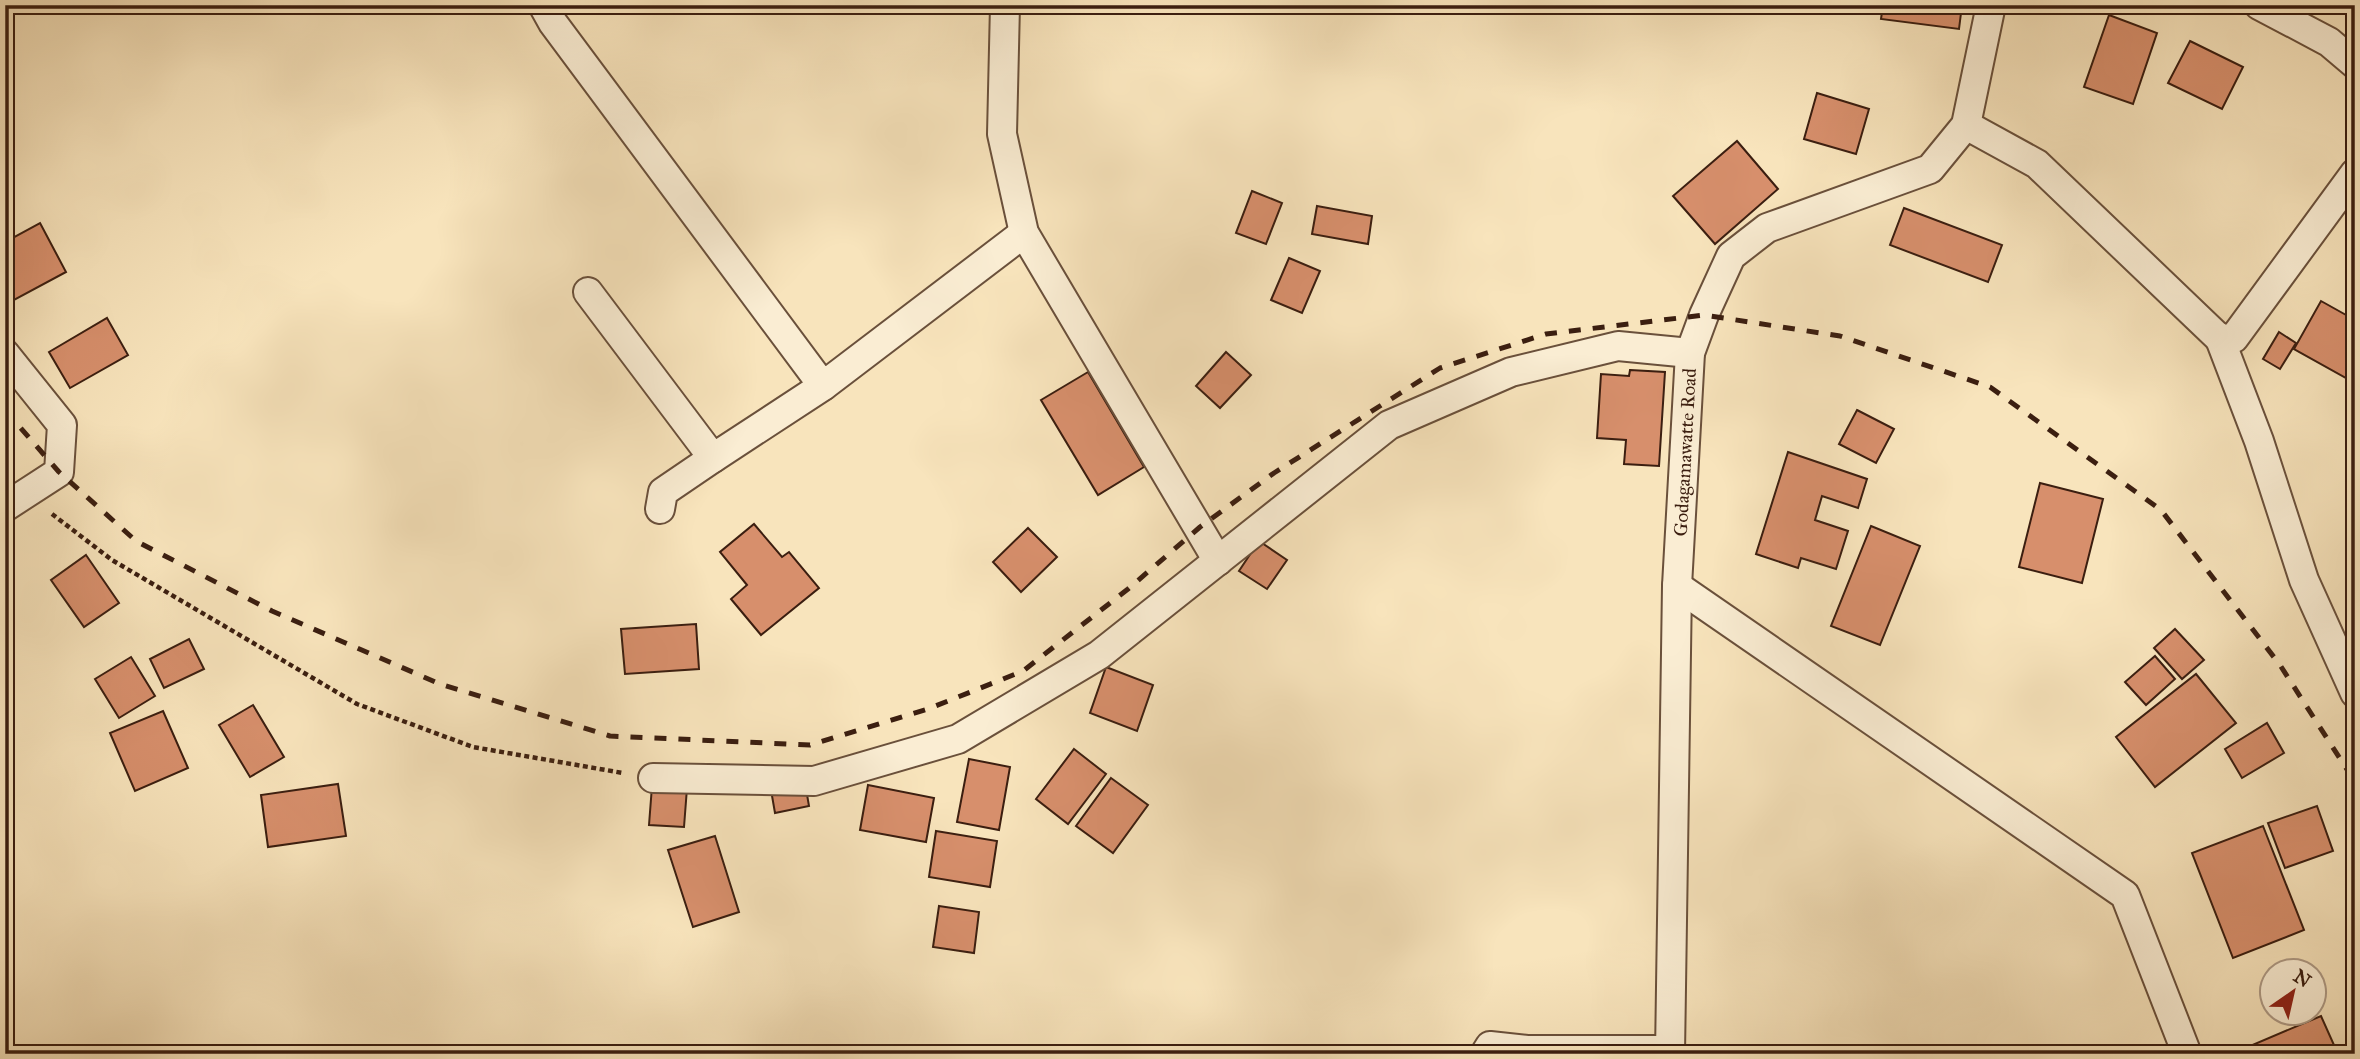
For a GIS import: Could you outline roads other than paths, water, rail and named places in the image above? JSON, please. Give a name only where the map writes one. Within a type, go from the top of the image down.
[{"type":"street","points":[[543,5],[553,23],[823,386]]},
{"type":"street","points":[[1005,5],[1002,134],[1024,233],[1218,561]]},
{"type":"street","name":"Godagamawatte Road","points":[[1670,1052],[1677,586],[1690,353],[1731,256],[1767,228],[1930,169],[1965,125],[1990,5]]},
{"type":"street","points":[[2259,5],[2329,42],[2355,64]]},
{"type":"street","points":[[1965,125],[2037,164],[2220,339],[2259,441],[2304,580],[2355,693]]},
{"type":"street","points":[[2220,339],[2234,338],[2355,173]]},
{"type":"street","points":[[660,509],[663,492],[823,386],[1024,233]]},
{"type":"street","points":[[588,292],[713,458]]},
{"type":"street","points":[[653,778],[814,780],[958,738],[1099,655],[1389,425],[1511,372],[1618,346],[1690,353]]},
{"type":"street","points":[[5,354],[62,425],[59,472],[16,501]]},
{"type":"street","points":[[1677,586],[2125,895],[2187,1054]]},
{"type":"street","points":[[1485,1054],[1490,1046],[1527,1050],[1670,1052]]},
{"type":"railway","points":[[5,410],[59,472],[136,541],[272,611],[440,684],[610,736],[810,745],[928,709],[1023,671],[1128,589],[1200,527],[1274,473],[1440,368],[1546,334],[1704,315],[1840,336],[1990,387],[2161,510],[2280,665],[2355,782]]}]
